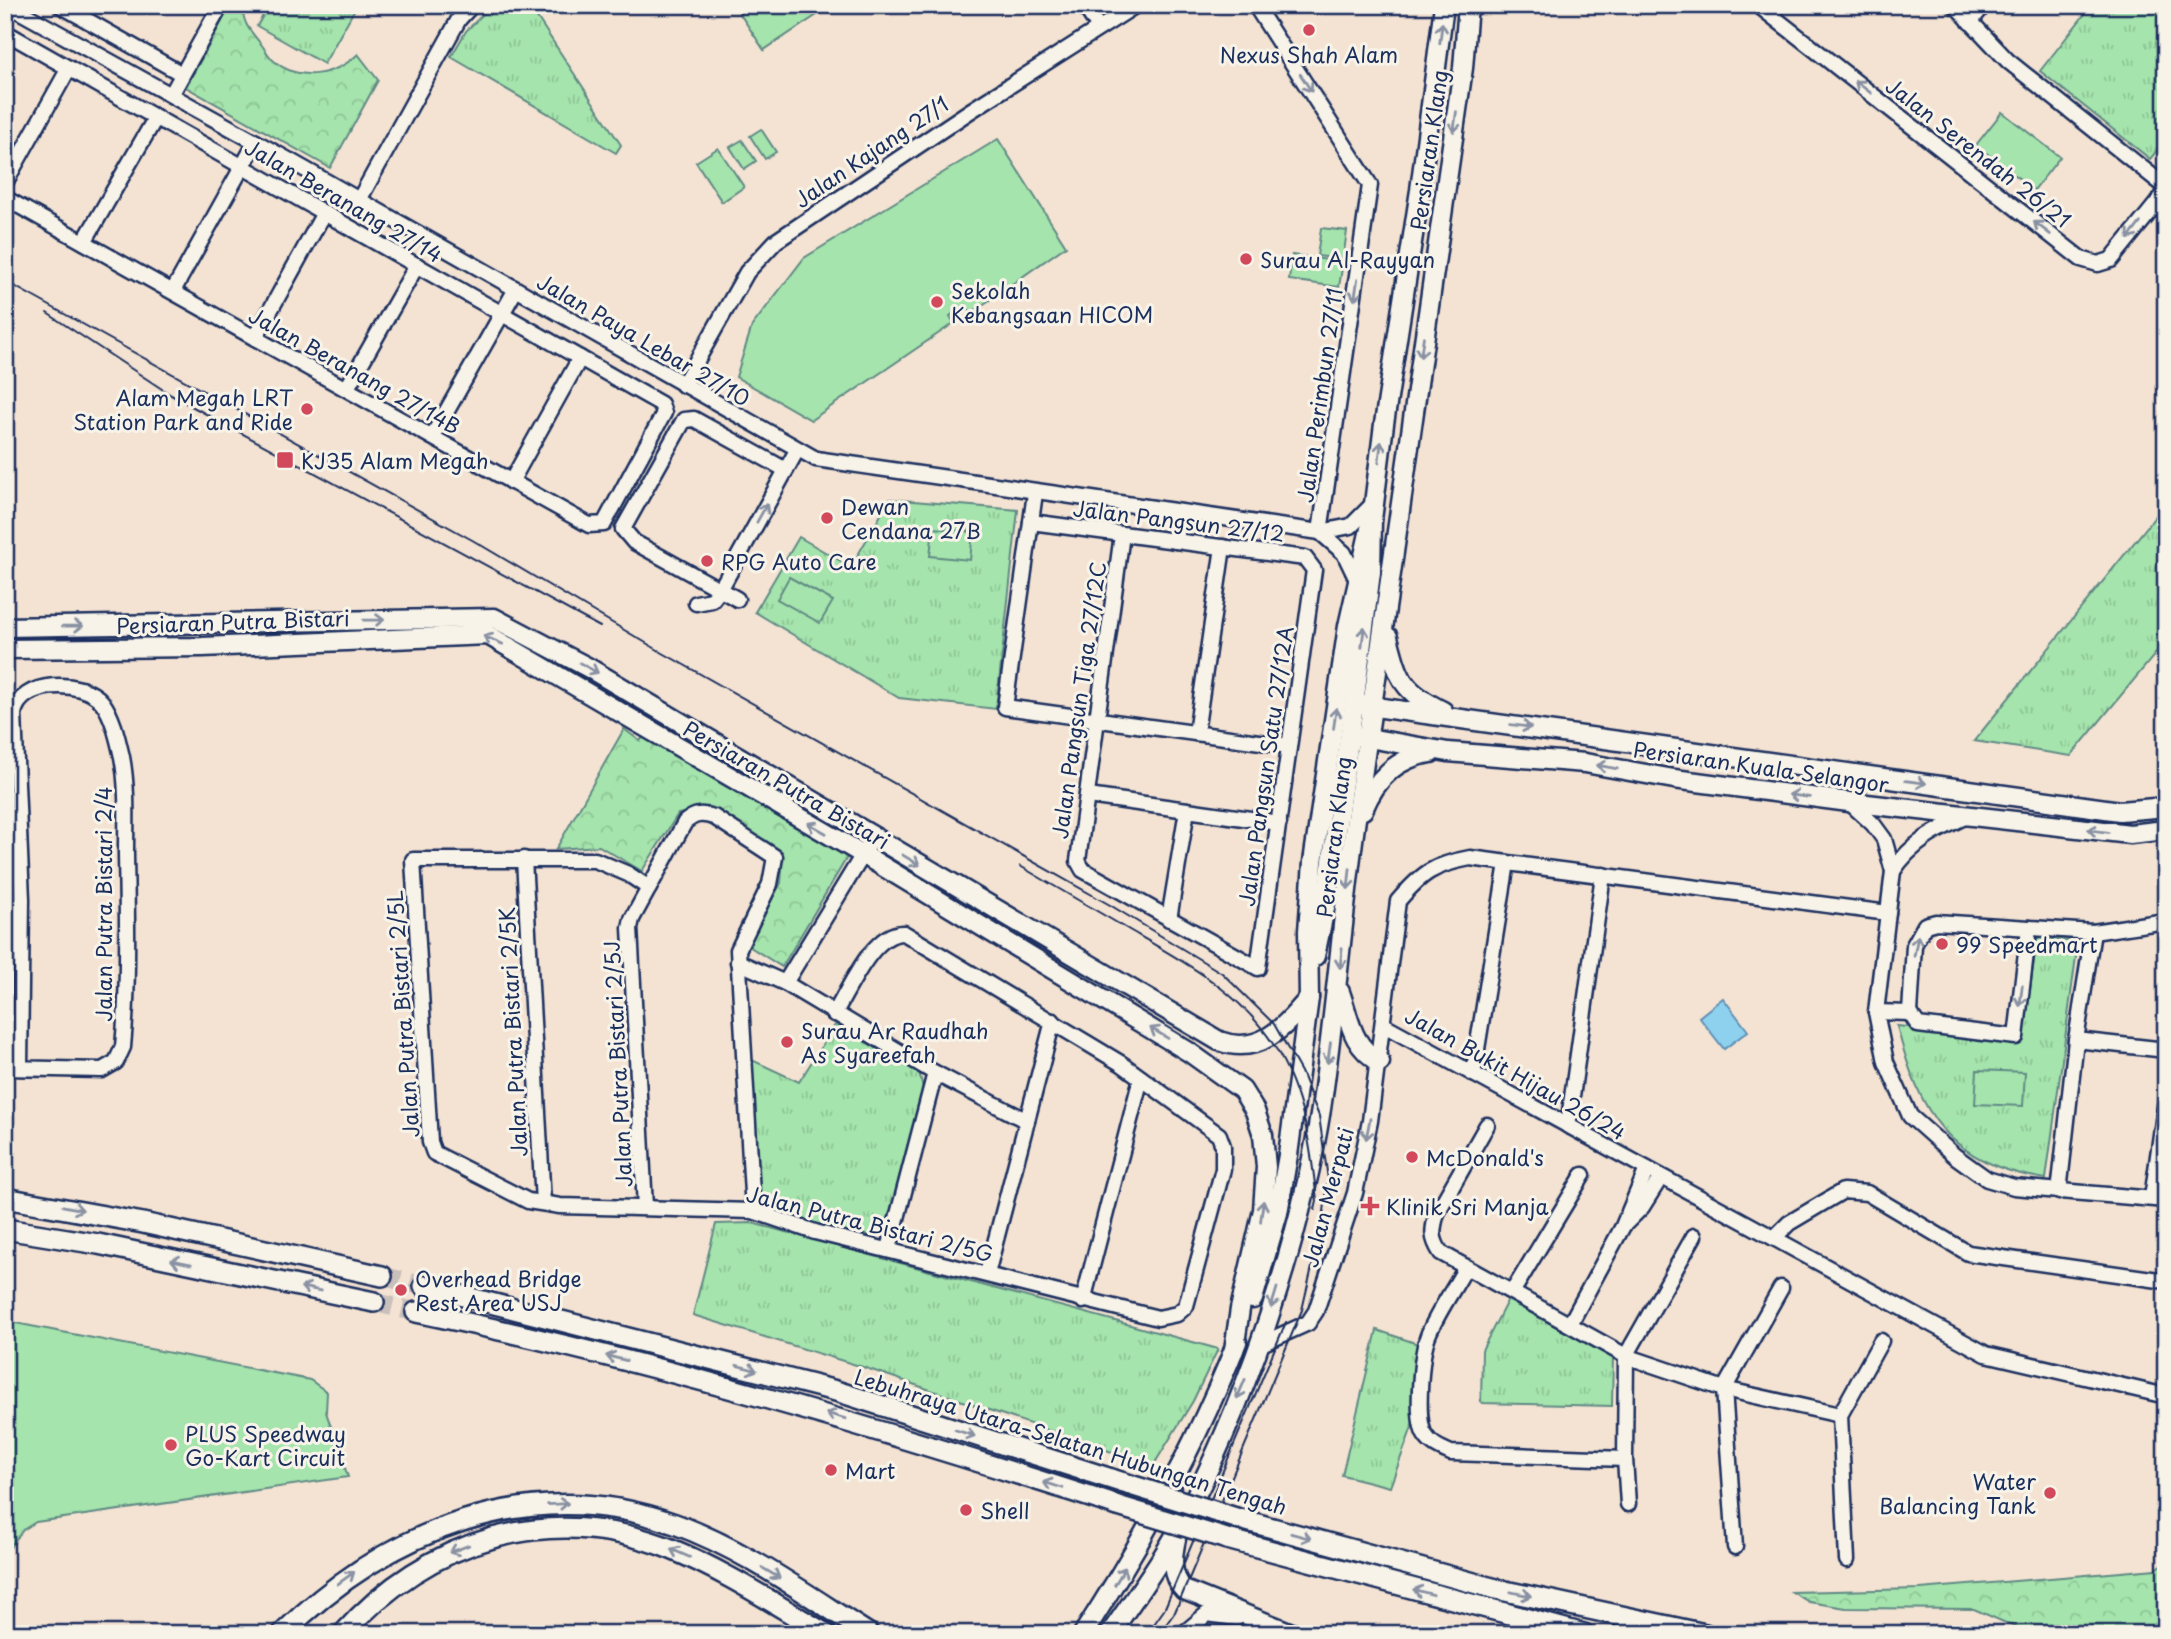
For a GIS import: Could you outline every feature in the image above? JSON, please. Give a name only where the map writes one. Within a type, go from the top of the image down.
[{"type":"highway","points":[[5,1198],[143,1223],[382,1276]]},
{"type":"highway","points":[[5,1229],[98,1244],[373,1302]]},
{"type":"highway","points":[[5,1242],[62,1249],[98,1244]]},
{"type":"highway","name":"Lebuhraya Utara–Selatan Hubungan Tengah","points":[[424,1286],[836,1391],[1236,1518],[1496,1589],[1705,1634]]},
{"type":"highway","points":[[416,1312],[730,1387],[875,1428],[1227,1539],[1584,1634]]},
{"type":"highway","points":[[282,1634],[345,1578],[404,1544],[466,1520],[561,1503],[584,1503],[630,1511],[698,1534],[755,1564],[869,1634]]},
{"type":"highway","points":[[343,1634],[382,1594],[431,1561],[482,1540],[547,1529],[602,1532],[670,1549],[826,1634]]},
{"type":"main road","name":"Persiaran Klang","points":[[1310,989],[1308,931],[1313,862],[1357,580],[1373,511],[1444,5]]},
{"type":"main road","name":"Persiaran Klang","points":[[1110,1634],[1177,1532],[1259,1345],[1292,1238],[1320,1114],[1338,985],[1354,832],[1386,627],[1411,419],[1463,68],[1468,5]]},
{"type":"main road","name":"Persiaran Klang","points":[[1083,1634],[1121,1574],[1198,1434],[1234,1350],[1261,1275],[1278,1213],[1350,735],[1371,572],[1373,511]]},
{"type":"main road","name":"Persiaran Putra Bistari","points":[[5,627],[494,618],[589,668],[1219,1041],[1235,1047],[1263,1041],[1276,1032],[1310,989]]},
{"type":"main road","points":[[1386,627],[1395,664],[1404,684],[1417,698],[1454,716]]},
{"type":"main road","name":"Persiaran Putra Bistari","points":[[5,649],[202,647],[488,635],[864,855],[1189,1052],[1242,1090],[1255,1111],[1263,1135],[1266,1167],[1263,1210],[1240,1309],[1234,1350]]},
{"type":"main road","name":"Persiaran Kuala Selangor","points":[[1354,704],[2120,811],[2166,807]]},
{"type":"main road","name":"Persiaran Kuala Selangor","points":[[1350,735],[1448,752],[1585,762],[1674,779],[1849,803],[2130,834],[2166,830]]},
{"type":"main road","points":[[1354,832],[1368,798],[1394,766],[1413,755],[1448,752]]},
{"type":"main road","points":[[1338,985],[1354,1038],[1365,1052],[1380,1062]]},
{"type":"main road","points":[[1177,1532],[1172,1561],[1175,1577],[1184,1590],[1293,1634]]},
{"type":"street","name":"Jalan Paya Lebar 27/10","points":[[8,5],[816,459],[1035,493],[1320,532],[1350,526],[1373,511]]},
{"type":"street","points":[[60,5],[182,74]]},
{"type":"street","points":[[170,94],[220,5]]},
{"type":"street","points":[[359,200],[459,19],[472,5]]},
{"type":"street","points":[[1084,5],[1100,29]]},
{"type":"street","name":"Jalan Kajang 27/1","points":[[683,386],[747,272],[776,241],[1136,5]]},
{"type":"street","name":"Jalan Perimbun 27/11","points":[[1255,5],[1370,185],[1320,532]]},
{"type":"street","name":"Jalan Serendah 26/21","points":[[1758,5],[2081,259],[2098,264],[2112,260],[2166,189]]},
{"type":"street","points":[[1955,5],[2008,61],[2166,189]]},
{"type":"street","points":[[1970,22],[1984,5]]},
{"type":"street","name":"Jalan Beranang 27/14","points":[[5,32],[661,404]]},
{"type":"street","points":[[5,183],[69,68]]},
{"type":"street","points":[[84,242],[156,117]]},
{"type":"street","points":[[173,291],[256,142]]},
{"type":"street","name":"Jalan Beranang 27/14B","points":[[5,198],[589,524],[604,524],[664,413],[661,404]]},
{"type":"street","points":[[255,338],[324,213]]},
{"type":"street","points":[[347,388],[417,265]]},
{"type":"street","points":[[432,437],[516,289]]},
{"type":"street","points":[[511,482],[580,358]]},
{"type":"street","points":[[737,599],[629,538],[623,529],[684,420],[694,419],[786,470]]},
{"type":"street","points":[[696,603],[712,600],[720,590],[797,450]]},
{"type":"street","points":[[1035,493],[1005,707],[1289,746]]},
{"type":"street","points":[[1176,541],[1180,513]]},
{"type":"street","name":"Jalan Pangsun 27/12","points":[[1031,522],[1305,558],[1314,570]]},
{"type":"street","points":[[1320,532],[1344,553],[1357,580]]},
{"type":"street","name":"Jalan Pangsun Tiga 27/12C","points":[[1122,534],[1078,861],[1083,870],[1170,919]]},
{"type":"street","points":[[1196,733],[1223,547]]},
{"type":"street","name":"Jalan Pangsun Satu 27/12A","points":[[1170,919],[1258,968],[1314,570]]},
{"type":"street","name":"Jalan Putra Bistari 2/4","points":[[11,792],[17,701],[35,689],[55,687],[90,692],[101,700],[109,712],[122,757],[127,889],[123,1047],[116,1062],[102,1070],[13,1068]]},
{"type":"street","points":[[11,792],[22,899],[13,1068]]},
{"type":"street","points":[[1088,796],[1279,823]]},
{"type":"street","points":[[1849,803],[1873,824],[1884,839],[1894,871]]},
{"type":"street","points":[[1170,919],[1187,810]]},
{"type":"street","name":"Jalan Putra Bistari 2/5J","points":[[645,1207],[631,928],[649,888],[685,822],[695,814],[714,817],[772,852],[775,857],[773,875],[741,939],[738,962]]},
{"type":"street","points":[[1967,816],[1919,840],[1904,855],[1894,871],[1876,1013],[1886,1062],[1910,1116],[1955,1156],[1987,1179],[2014,1187],[2159,1199],[2166,1099]]},
{"type":"street","points":[[785,983],[873,838]]},
{"type":"street","name":"Jalan Bukit Hijau 26/24","points":[[1888,912],[1469,858],[1438,864],[1416,880],[1398,901],[1384,1025],[1986,1354],[2166,1396]]},
{"type":"street","points":[[524,859],[595,860],[628,874],[649,888]]},
{"type":"street","name":"Jalan Putra Bistari 2/5L","points":[[444,1160],[434,1153],[430,1142],[413,860],[524,859]]},
{"type":"street","name":"Jalan Putra Bistari 2/5K","points":[[524,859],[543,1203]]},
{"type":"street","points":[[1473,1074],[1507,863]]},
{"type":"street","points":[[1568,1126],[1603,876]]},
{"type":"street","points":[[5,900],[22,899]]},
{"type":"street","points":[[2029,928],[2016,1037],[1918,1025],[1910,1013],[1914,945],[1925,925],[1936,922],[2092,932],[2166,921]]},
{"type":"street","name":"Jalan Putra Bistari 2/5G","points":[[444,1160],[528,1201],[753,1211],[816,1232],[987,1274],[1083,1301],[1167,1319],[1186,1306],[1223,1169],[1223,1146],[1219,1135],[1142,1078],[1054,1021],[904,933],[893,932],[876,946],[834,1014]]},
{"type":"street","points":[[2059,1192],[2076,1040],[2092,932]]},
{"type":"street","points":[[753,1211],[738,962],[785,983],[935,1073],[1027,1121]]},
{"type":"street","points":[[1876,1013],[1910,1013]]},
{"type":"street","points":[[987,1274],[1054,1021]]},
{"type":"street","name":"Jalan Merpati","points":[[1259,1345],[1308,1323],[1316,1311],[1355,1193],[1380,1062],[1384,1025]]},
{"type":"street","points":[[2076,1040],[2166,1050]]},
{"type":"street","points":[[888,1249],[935,1073]]},
{"type":"street","points":[[1083,1301],[1142,1078]]},
{"type":"street","points":[[1487,1125],[1437,1213],[1432,1229],[1433,1242],[1441,1253],[1626,1356],[1724,1389],[1840,1415]]},
{"type":"street","points":[[1570,1324],[1623,1226],[1647,1169]]},
{"type":"street","points":[[1513,1291],[1583,1175]]},
{"type":"street","points":[[1623,1226],[1642,1208],[1661,1177]]},
{"type":"street","points":[[1774,1238],[1789,1223],[1843,1191],[1867,1193],[1968,1253],[2166,1281]]},
{"type":"street","points":[[1628,1504],[1625,1459],[1626,1356],[1694,1236]]},
{"type":"street","points":[[1466,1267],[1428,1334],[1423,1352],[1421,1425],[1426,1437],[1451,1453],[1625,1459]]},
{"type":"street","points":[[1735,1547],[1724,1389],[1781,1288]]},
{"type":"street","points":[[1847,1560],[1840,1415],[1881,1341]]},
{"type":"street","points":[[1183,1634],[1198,1619],[1215,1614],[1293,1634]]},
{"type":"green space","points":[[231,5],[242,7],[244,19],[251,31],[272,59],[284,68],[318,74],[339,67],[358,54],[378,80],[330,168],[186,87]]},
{"type":"green space","points":[[269,5],[357,5],[324,64],[257,26]]},
{"type":"green space","points":[[492,5],[529,5],[621,145],[616,153],[451,57],[466,31]]},
{"type":"green space","points":[[734,5],[832,5],[764,50]]},
{"type":"green space","points":[[2092,5],[2166,5],[2166,140],[2150,159],[2040,71]]},
{"type":"green space","points":[[2002,112],[2060,157],[2034,190],[1976,145]]},
{"type":"green space","points":[[761,129],[776,152],[765,159],[750,136]]},
{"type":"green space","points":[[998,139],[1066,246],[971,313],[966,305],[950,316],[954,323],[811,420],[736,377],[752,326],[804,258]]},
{"type":"green space","points":[[742,140],[756,161],[744,169],[730,147]]},
{"type":"green space","points":[[718,148],[744,187],[722,202],[696,162]]},
{"type":"green space","points":[[1321,228],[1347,231],[1343,259],[1317,256]]},
{"type":"green space","points":[[1292,255],[1343,262],[1339,287],[1289,280]]},
{"type":"green space","points":[[890,499],[1018,510],[996,709],[899,698],[755,612],[799,537],[851,567]]},
{"type":"green space","points":[[2166,503],[2166,641],[2071,756],[1974,741]]},
{"type":"green space","points":[[933,528],[973,532],[970,560],[930,556]]},
{"type":"green space","points":[[789,577],[833,601],[820,623],[777,599]]},
{"type":"green space","points":[[624,729],[640,741],[646,734],[849,854],[782,967],[747,945],[781,883],[783,856],[711,809],[678,814],[642,871],[599,846],[556,849]]},
{"type":"green space","points":[[5,805],[8,805],[13,889],[5,889]]},
{"type":"green space","points":[[2037,938],[2078,942],[2046,1179],[2013,1172],[1985,1162],[1962,1148],[1944,1130],[1928,1109],[1916,1085],[1897,1026],[2023,1039]]},
{"type":"green space","points":[[835,1025],[919,1072],[923,1088],[888,1226],[874,1236],[818,1226],[759,1207],[750,1059],[799,1082]]},
{"type":"green space","points":[[1977,1070],[2025,1072],[2023,1106],[1975,1104]]},
{"type":"green space","points":[[752,1223],[1218,1349],[1193,1401],[1153,1466],[866,1368],[693,1315],[716,1224]]},
{"type":"green space","points":[[1508,1299],[1613,1355],[1612,1406],[1481,1403],[1482,1350]]},
{"type":"green space","name":"PLUS Speedway Go-Kart Circuit","points":[[5,1321],[310,1380],[327,1392],[326,1412],[348,1477],[36,1522],[23,1530],[5,1554]]},
{"type":"green space","points":[[1377,1330],[1421,1345],[1412,1427],[1390,1487],[1342,1475]]},
{"type":"green space","points":[[2166,1562],[2166,1634],[2031,1634],[1974,1609],[1846,1608],[1809,1602],[1792,1592],[1920,1589],[2156,1569]]},
{"type":"water","points":[[1723,998],[1748,1031],[1724,1049],[1699,1017]]},
{"type":"tunnel","points":[[382,1276],[424,1286]]},
{"type":"tunnel","points":[[374,1302],[416,1312]]},
{"type":"tram line","points":[[5,281],[474,541],[663,653],[1110,905],[1222,973],[1274,1024],[1301,1072],[1319,1116],[1328,1179],[1323,1220],[1302,1310],[1175,1612],[1159,1634]]},
{"type":"tram line","points":[[47,313],[171,395],[600,627]]},
{"type":"tram line","points":[[1020,866],[1172,954],[1229,994],[1261,1027],[1285,1065],[1305,1122],[1317,1201],[1315,1210]]},
{"type":"tram line","points":[[1147,1634],[1164,1610],[1286,1322]]},
{"type":"place","name":"Nexus Shah Alam","points":[[1309,30]]},
{"type":"place","name":"Surau Al-Rayyan","points":[[1246,259]]},
{"type":"place","name":"Sekolah Kebangsaan HICOM","points":[[937,302]]},
{"type":"place","name":"Alam Megah LRT Station Park and Ride","points":[[307,409]]},
{"type":"place","name":"KJ35 Alam Megah","points":[[285,460]]},
{"type":"place","name":"Dewan Cendana 27B","points":[[827,518]]},
{"type":"place","name":"RPG Auto Care","points":[[707,561]]},
{"type":"place","name":"99 Speedmart","points":[[1942,944]]},
{"type":"place","name":"Surau Ar Raudhah As Syareefah","points":[[787,1042]]},
{"type":"place","name":"McDonald's","points":[[1412,1157]]},
{"type":"place","name":"Klinik Sri Manja","points":[[1370,1206]]},
{"type":"place","name":"Overhead Bridge Rest Area USJ","points":[[401,1290]]},
{"type":"place","name":"PLUS Speedway Go-Kart Circuit","points":[[171,1445]]},
{"type":"place","name":"Mart","points":[[831,1470]]},
{"type":"place","name":"Water Balancing Tank","points":[[2050,1493]]},
{"type":"place","name":"Shell","points":[[966,1510]]}]
